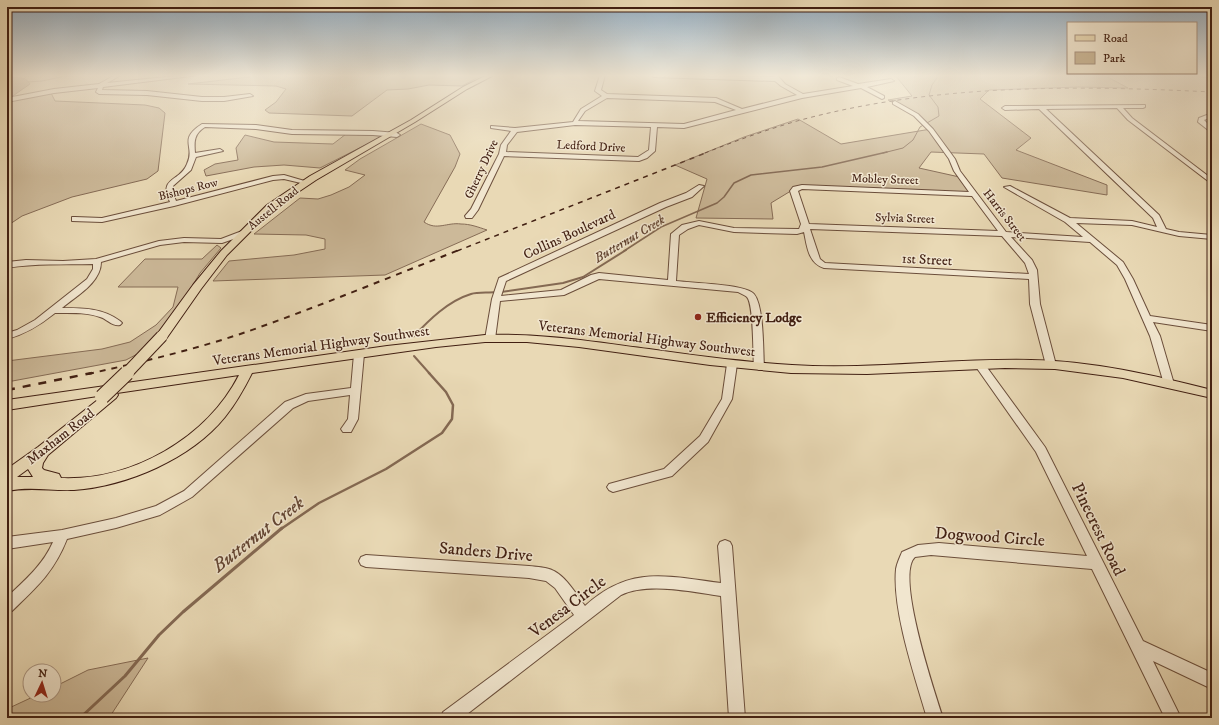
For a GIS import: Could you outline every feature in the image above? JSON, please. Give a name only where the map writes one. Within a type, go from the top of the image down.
[{"type":"main road","name":"Austell Road","points":[[166,335],[225,244],[242,233],[270,207],[305,182],[394,135],[434,109]]},
{"type":"main road","name":"Austell Road","points":[[107,396],[166,335],[215,272],[246,238],[273,213],[303,190],[437,109]]},
{"type":"main road","name":"Veterans Memorial Highway Southwest","points":[[7,406],[359,354],[490,339],[525,338],[562,341],[759,367],[824,370],[979,364],[1051,365],[1102,370],[1212,394]]},
{"type":"main road","points":[[43,451],[36,462],[35,468],[37,473],[46,477],[67,478],[94,476],[140,463],[170,449],[195,432],[213,413],[244,370]]},
{"type":"main road","points":[[7,485],[26,482],[66,484],[85,482],[110,478],[148,465],[186,444],[206,428],[219,415],[234,396],[241,385],[244,370]]},
{"type":"main road","name":"Maxham Road","points":[[7,477],[43,451],[107,396]]},
{"type":"main road","name":"Maxham Road","points":[[7,469],[88,412]]},
{"type":"street","points":[[575,123],[576,119],[584,109]]},
{"type":"street","name":"Gherry Drive","points":[[469,216],[474,210],[502,154],[507,139],[515,130],[575,123],[684,126],[745,109]]},
{"type":"street","name":"Harris Street","points":[[904,109],[916,116],[931,130],[952,159],[957,171],[974,194],[1004,234],[1029,262],[1033,270],[1034,277],[1034,300],[1051,365]]},
{"type":"street","points":[[1042,109],[1156,217],[1163,230]]},
{"type":"street","points":[[1121,109],[1130,119],[1212,182]]},
{"type":"street","points":[[1212,115],[1201,119],[1201,122],[1212,130]]},
{"type":"street","points":[[174,204],[169,191],[170,186],[189,168],[192,163],[190,141],[192,136],[202,126],[210,122],[292,132],[394,135]]},
{"type":"street","name":"Ledford Drive","points":[[502,154],[639,159],[645,157],[652,151],[654,126]]},
{"type":"street","points":[[493,127],[515,130]]},
{"type":"street","points":[[192,156],[220,151]]},
{"type":"street","name":"Bishops Row","points":[[75,219],[102,220],[174,204],[273,178],[284,177],[305,182]]},
{"type":"street","name":"Collins Boulevard","points":[[490,339],[496,299],[502,280],[663,205],[688,195],[701,186]]},
{"type":"street","points":[[1008,187],[1068,220],[1120,264],[1129,278],[1155,336],[1169,384]]},
{"type":"street","name":"Mobley Street","points":[[804,226],[799,203],[794,191],[795,188],[905,190],[974,194]]},
{"type":"street","points":[[1068,220],[1132,223],[1179,234],[1212,237]]},
{"type":"street","points":[[672,283],[674,238],[678,232],[685,227],[699,223],[726,229],[797,232],[802,230],[804,226]]},
{"type":"street","name":"Sylvia Street","points":[[804,226],[1004,234],[1092,240]]},
{"type":"street","name":"1st Street","points":[[804,226],[818,263],[824,265],[1034,277]]},
{"type":"street","points":[[184,240],[190,233]]},
{"type":"street","points":[[7,265],[26,262],[63,263],[97,261],[159,243],[184,240],[225,244]]},
{"type":"street","points":[[7,336],[22,335],[90,281],[97,269],[97,261]]},
{"type":"street","points":[[496,299],[564,292],[599,276],[733,289],[747,292],[750,296],[756,319],[759,367]]},
{"type":"street","points":[[53,310],[96,313],[113,319],[117,323]]},
{"type":"street","points":[[1147,318],[1212,328]]},
{"type":"street","points":[[347,429],[353,419],[359,354]]},
{"type":"street","points":[[612,487],[668,473],[704,439],[727,399],[732,364]]},
{"type":"street","name":"Pinecrest Road","points":[[979,364],[1041,450],[1173,718]]},
{"type":"street","points":[[7,543],[62,535],[116,523],[160,510],[188,494],[289,405],[306,398],[356,390]]},
{"type":"street","points":[[7,606],[38,577],[54,555],[62,535]]},
{"type":"street","points":[[724,546],[737,718]]},
{"type":"street","name":"Dogwood Circle","points":[[934,718],[909,624],[902,582],[902,566],[907,556],[919,550],[939,549],[1096,563]]},
{"type":"street","name":"Sanders Drive","points":[[366,561],[529,572],[549,576],[560,584],[584,616]]},
{"type":"street","name":"Venesa Circle","points":[[449,718],[584,616],[602,600],[621,588],[638,584],[663,584],[727,590]]},
{"type":"street","points":[[1139,647],[1212,681]]},
{"type":"green space","points":[[7,109],[160,109],[165,113],[158,171],[147,179],[72,197],[22,216],[7,226]]},
{"type":"green space","points":[[362,109],[352,116],[269,113],[265,110]]},
{"type":"green space","points":[[905,109],[993,109],[1031,138],[1016,150],[1107,185],[1107,195],[1002,178],[984,154],[931,152],[919,168],[964,178],[975,194],[799,186],[771,203],[773,219],[696,218],[707,179],[675,165],[744,137],[798,119],[841,144],[931,129]]},
{"type":"green space","points":[[421,124],[450,135],[460,154],[455,167],[424,222],[433,226],[456,224],[474,226],[487,230],[385,275],[213,281],[229,261],[294,255],[325,249],[325,239],[306,235],[254,234],[300,198],[318,199],[349,187],[365,175],[345,170],[360,159]]},
{"type":"green space","points":[[346,134],[383,136],[320,168],[284,165],[254,167],[206,176],[204,170],[215,164],[238,160],[236,148],[245,135],[274,142],[333,144]]},
{"type":"green space","points":[[217,245],[221,248],[200,273],[176,313],[143,351],[126,360],[7,382],[7,361],[102,349],[130,342],[156,325],[173,307],[178,287],[118,287],[145,259],[202,259]]},
{"type":"green space","points":[[148,658],[109,718],[7,718],[7,709],[22,702],[62,703],[62,683],[88,670]]},
{"type":"waterway","name":"Butternut Creek","points":[[887,152],[903,148],[913,140],[920,127],[939,116],[938,109]]},
{"type":"waterway","name":"Butternut Creek","points":[[624,251],[661,227],[717,203],[724,197],[734,183],[751,175],[822,167],[887,152]]},
{"type":"waterway","name":"Butternut Creek","points":[[883,153],[887,152]]},
{"type":"waterway","name":"Butternut Creek","points":[[501,292],[563,283],[583,277],[626,250]]},
{"type":"waterway","name":"Butternut Creek","points":[[413,337],[432,318],[454,301],[474,293],[496,292]]},
{"type":"waterway","name":"Butternut Creek","points":[[414,356],[430,374]]},
{"type":"waterway","name":"Butternut Creek","points":[[281,529],[319,503],[386,469],[442,433],[452,419],[453,405],[446,392],[429,373]]},
{"type":"waterway","name":"Butternut Creek","points":[[80,718],[125,676],[159,635],[183,612],[282,528]]},
{"type":"railway","points":[[705,153],[774,128],[849,109]]},
{"type":"railway","points":[[457,251],[708,152]]},
{"type":"railway","points":[[88,374],[169,355],[210,344],[249,331],[328,302],[459,250]]},
{"type":"railway","points":[[7,390],[92,373]]},
{"type":"place","name":"Efficiency Lodge","points":[[698,317]]}]
